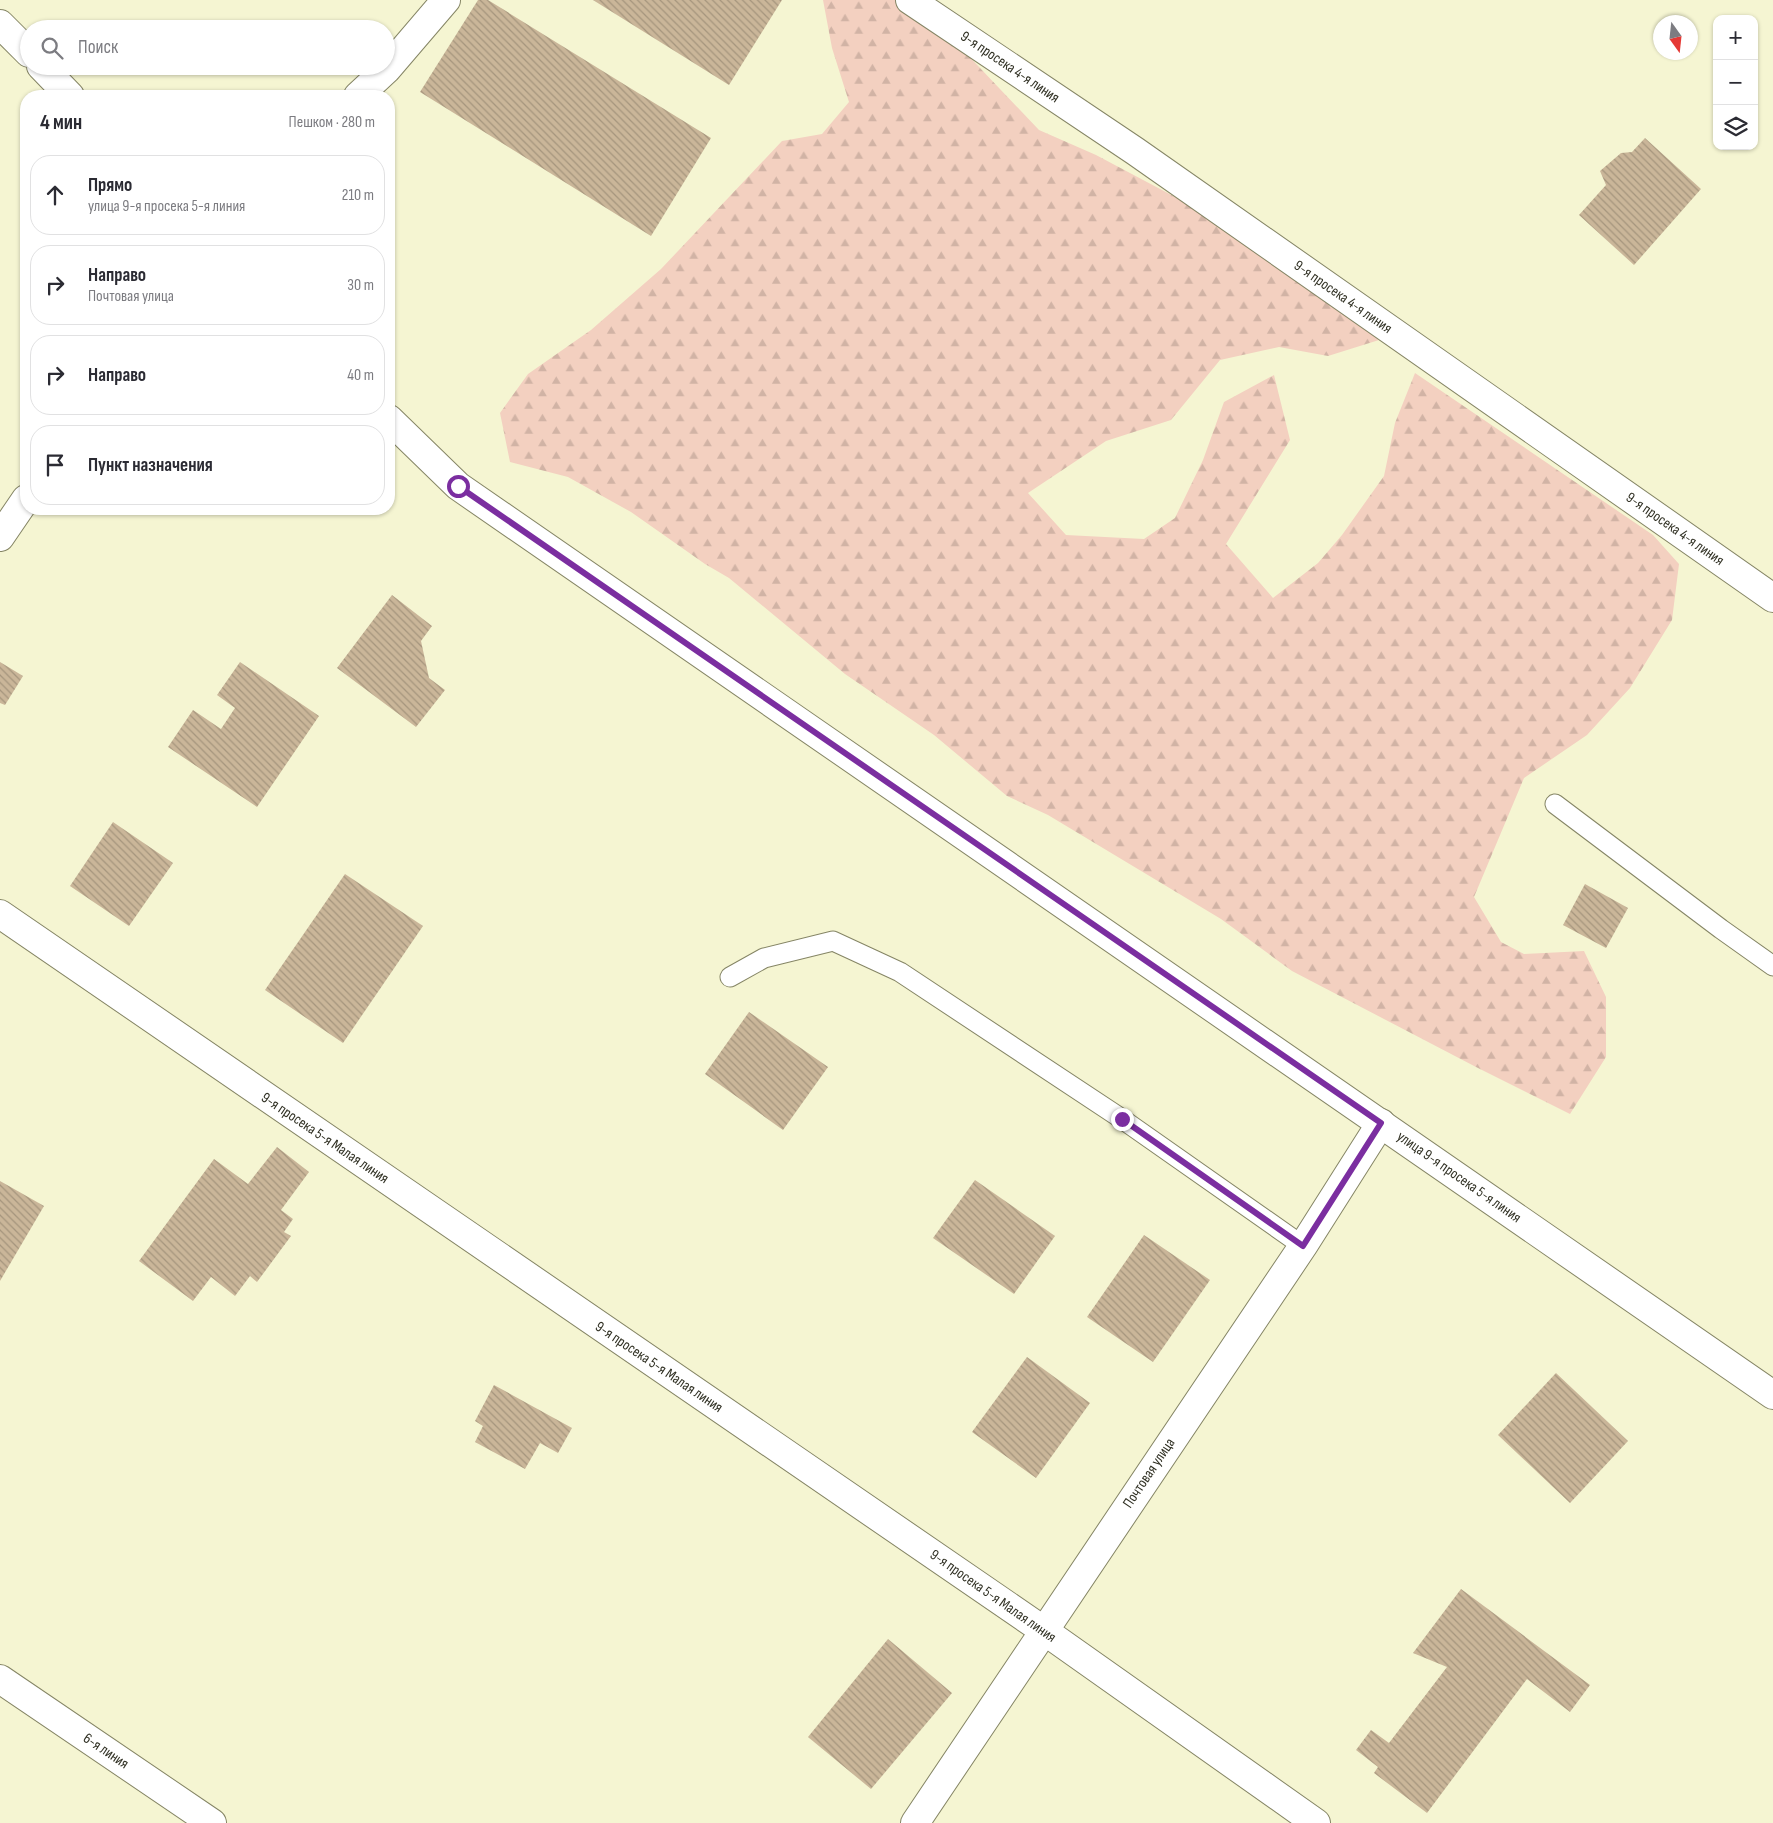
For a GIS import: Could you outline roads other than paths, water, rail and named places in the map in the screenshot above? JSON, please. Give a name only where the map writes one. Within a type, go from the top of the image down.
[{"type":"street","points":[[395,59],[446,0]]},
{"type":"street","name":"9-я просека 4-я линия","points":[[910,0],[1135,150],[1773,598]]},
{"type":"street","points":[[0,24],[20,45]]},
{"type":"street","points":[[50,75],[64,90]]},
{"type":"street","points":[[364,90],[380,75]]},
{"type":"street","name":"улица 9-я просека 5-я линия","points":[[395,425],[458,486],[1773,1395]]},
{"type":"street","points":[[0,537],[20,508]]},
{"type":"street","name":"9-я просека 5-я Малая линия","points":[[0,914],[1043,1630],[1316,1823]]},
{"type":"street","name":"Почтовая улица","points":[[915,1823],[1303,1246],[1381,1123]]},
{"type":"street","name":"6-я линия","points":[[0,1679],[212,1823]]},
{"type":"lane","points":[[1555,804],[1720,929],[1773,966]]},
{"type":"lane","points":[[730,977],[764,958],[833,941],[900,972],[1122,1119],[1303,1246]]}]
